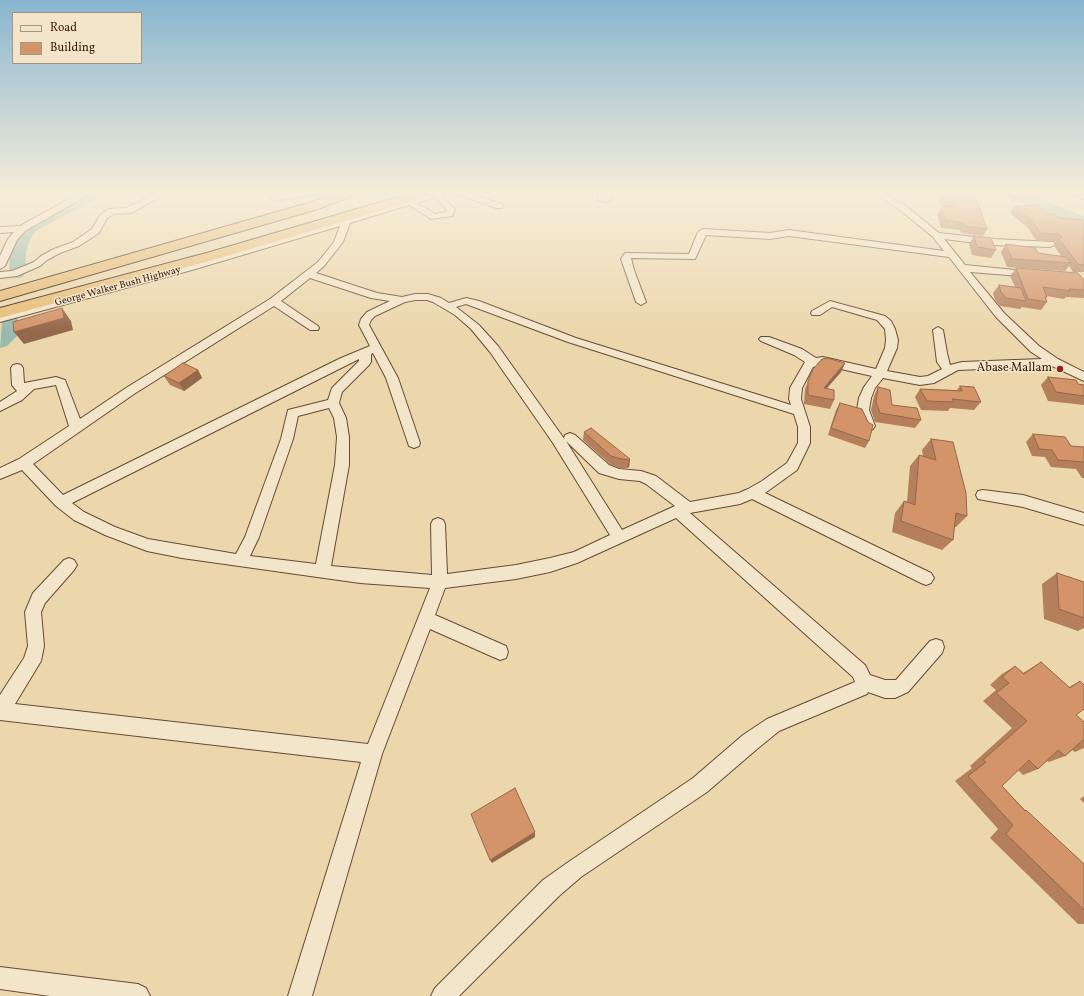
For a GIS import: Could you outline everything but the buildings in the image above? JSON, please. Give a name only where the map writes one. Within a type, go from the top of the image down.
[{"type":"highway","points":[[0,297],[26,287],[198,238]]},
{"type":"highway","name":"George Walker Bush Highway","points":[[0,297],[239,238]]},
{"type":"highway","name":"George Walker Bush Highway","points":[[0,306],[247,238]]},
{"type":"highway","points":[[0,312],[54,299],[254,238]]},
{"type":"street","points":[[0,266],[13,238]]},
{"type":"street","points":[[0,275],[14,274],[37,264],[44,258],[57,251],[76,244],[84,238]]},
{"type":"street","name":"George Walker Bush Highway","points":[[0,319],[189,268],[290,238]]},
{"type":"street","points":[[0,474],[24,463],[166,367],[235,327],[274,301],[321,264],[331,253],[339,238]]},
{"type":"street","points":[[641,302],[628,270],[626,259],[628,254],[692,257],[701,238]]},
{"type":"street","points":[[828,238],[953,256]]},
{"type":"street","points":[[939,238],[1004,320],[1035,349],[1054,362],[1084,377]]},
{"type":"street","points":[[965,238],[1050,244]]},
{"type":"street","points":[[963,268],[1040,275]]},
{"type":"street","points":[[309,274],[376,296],[402,300]]},
{"type":"street","points":[[414,443],[392,378],[370,350],[364,325],[371,314],[402,300],[415,297],[428,297],[450,306],[475,327],[494,349],[558,440],[619,538]]},
{"type":"street","points":[[274,301],[314,328]]},
{"type":"street","points":[[450,306],[466,301],[475,303],[572,340],[800,412]]},
{"type":"street","points":[[816,313],[830,304],[833,304],[881,318],[887,323],[892,340],[891,348],[880,374],[870,387],[865,398],[863,410],[868,426]]},
{"type":"street","points":[[938,330],[942,357],[948,370]]},
{"type":"street","points":[[765,339],[798,352],[814,362]]},
{"type":"street","points":[[61,502],[370,350]]},
{"type":"street","points":[[322,572],[342,465],[340,418],[333,403],[336,392],[365,362],[370,350]]},
{"type":"street","points":[[24,463],[61,502],[79,516],[110,531],[147,545],[240,561],[322,572],[440,582],[516,572],[550,565],[577,557],[683,509],[740,498],[767,485],[792,466],[804,443],[804,427],[800,412],[794,399],[796,388],[808,365],[814,362],[823,361],[909,380],[920,381],[930,380],[948,370],[962,366],[1054,362]]},
{"type":"street","points":[[1070,369],[1084,365]]},
{"type":"street","points":[[17,368],[18,385],[20,388],[56,381],[60,383],[76,427]]},
{"type":"street","points":[[0,407],[18,397],[29,387]]},
{"type":"street","points":[[240,561],[252,537],[287,439],[292,413],[278,394]]},
{"type":"street","points":[[292,413],[333,403]]},
{"type":"street","points":[[570,438],[604,469],[619,474],[641,476],[651,480],[859,671],[864,682],[885,689],[895,689],[902,686],[936,647]]},
{"type":"street","points":[[753,493],[926,578]]},
{"type":"street","points":[[983,494],[1023,501],[1084,519]]},
{"type":"street","points":[[300,996],[373,754],[440,582],[438,524]]},
{"type":"street","points":[[69,565],[39,598],[33,612],[36,646],[32,661],[0,711],[373,754]]},
{"type":"street","points":[[426,619],[500,652]]},
{"type":"street","points":[[443,996],[551,888],[574,870],[700,785],[750,742],[773,725],[861,688],[864,682]]},
{"type":"street","points":[[0,978],[138,996]]},
{"type":"waterway","points":[[17,273],[18,252],[22,238]]},
{"type":"waterway","points":[[0,342],[10,334],[11,322]]},
{"type":"place","name":"Abase Mallam","points":[[1060,369]]}]
